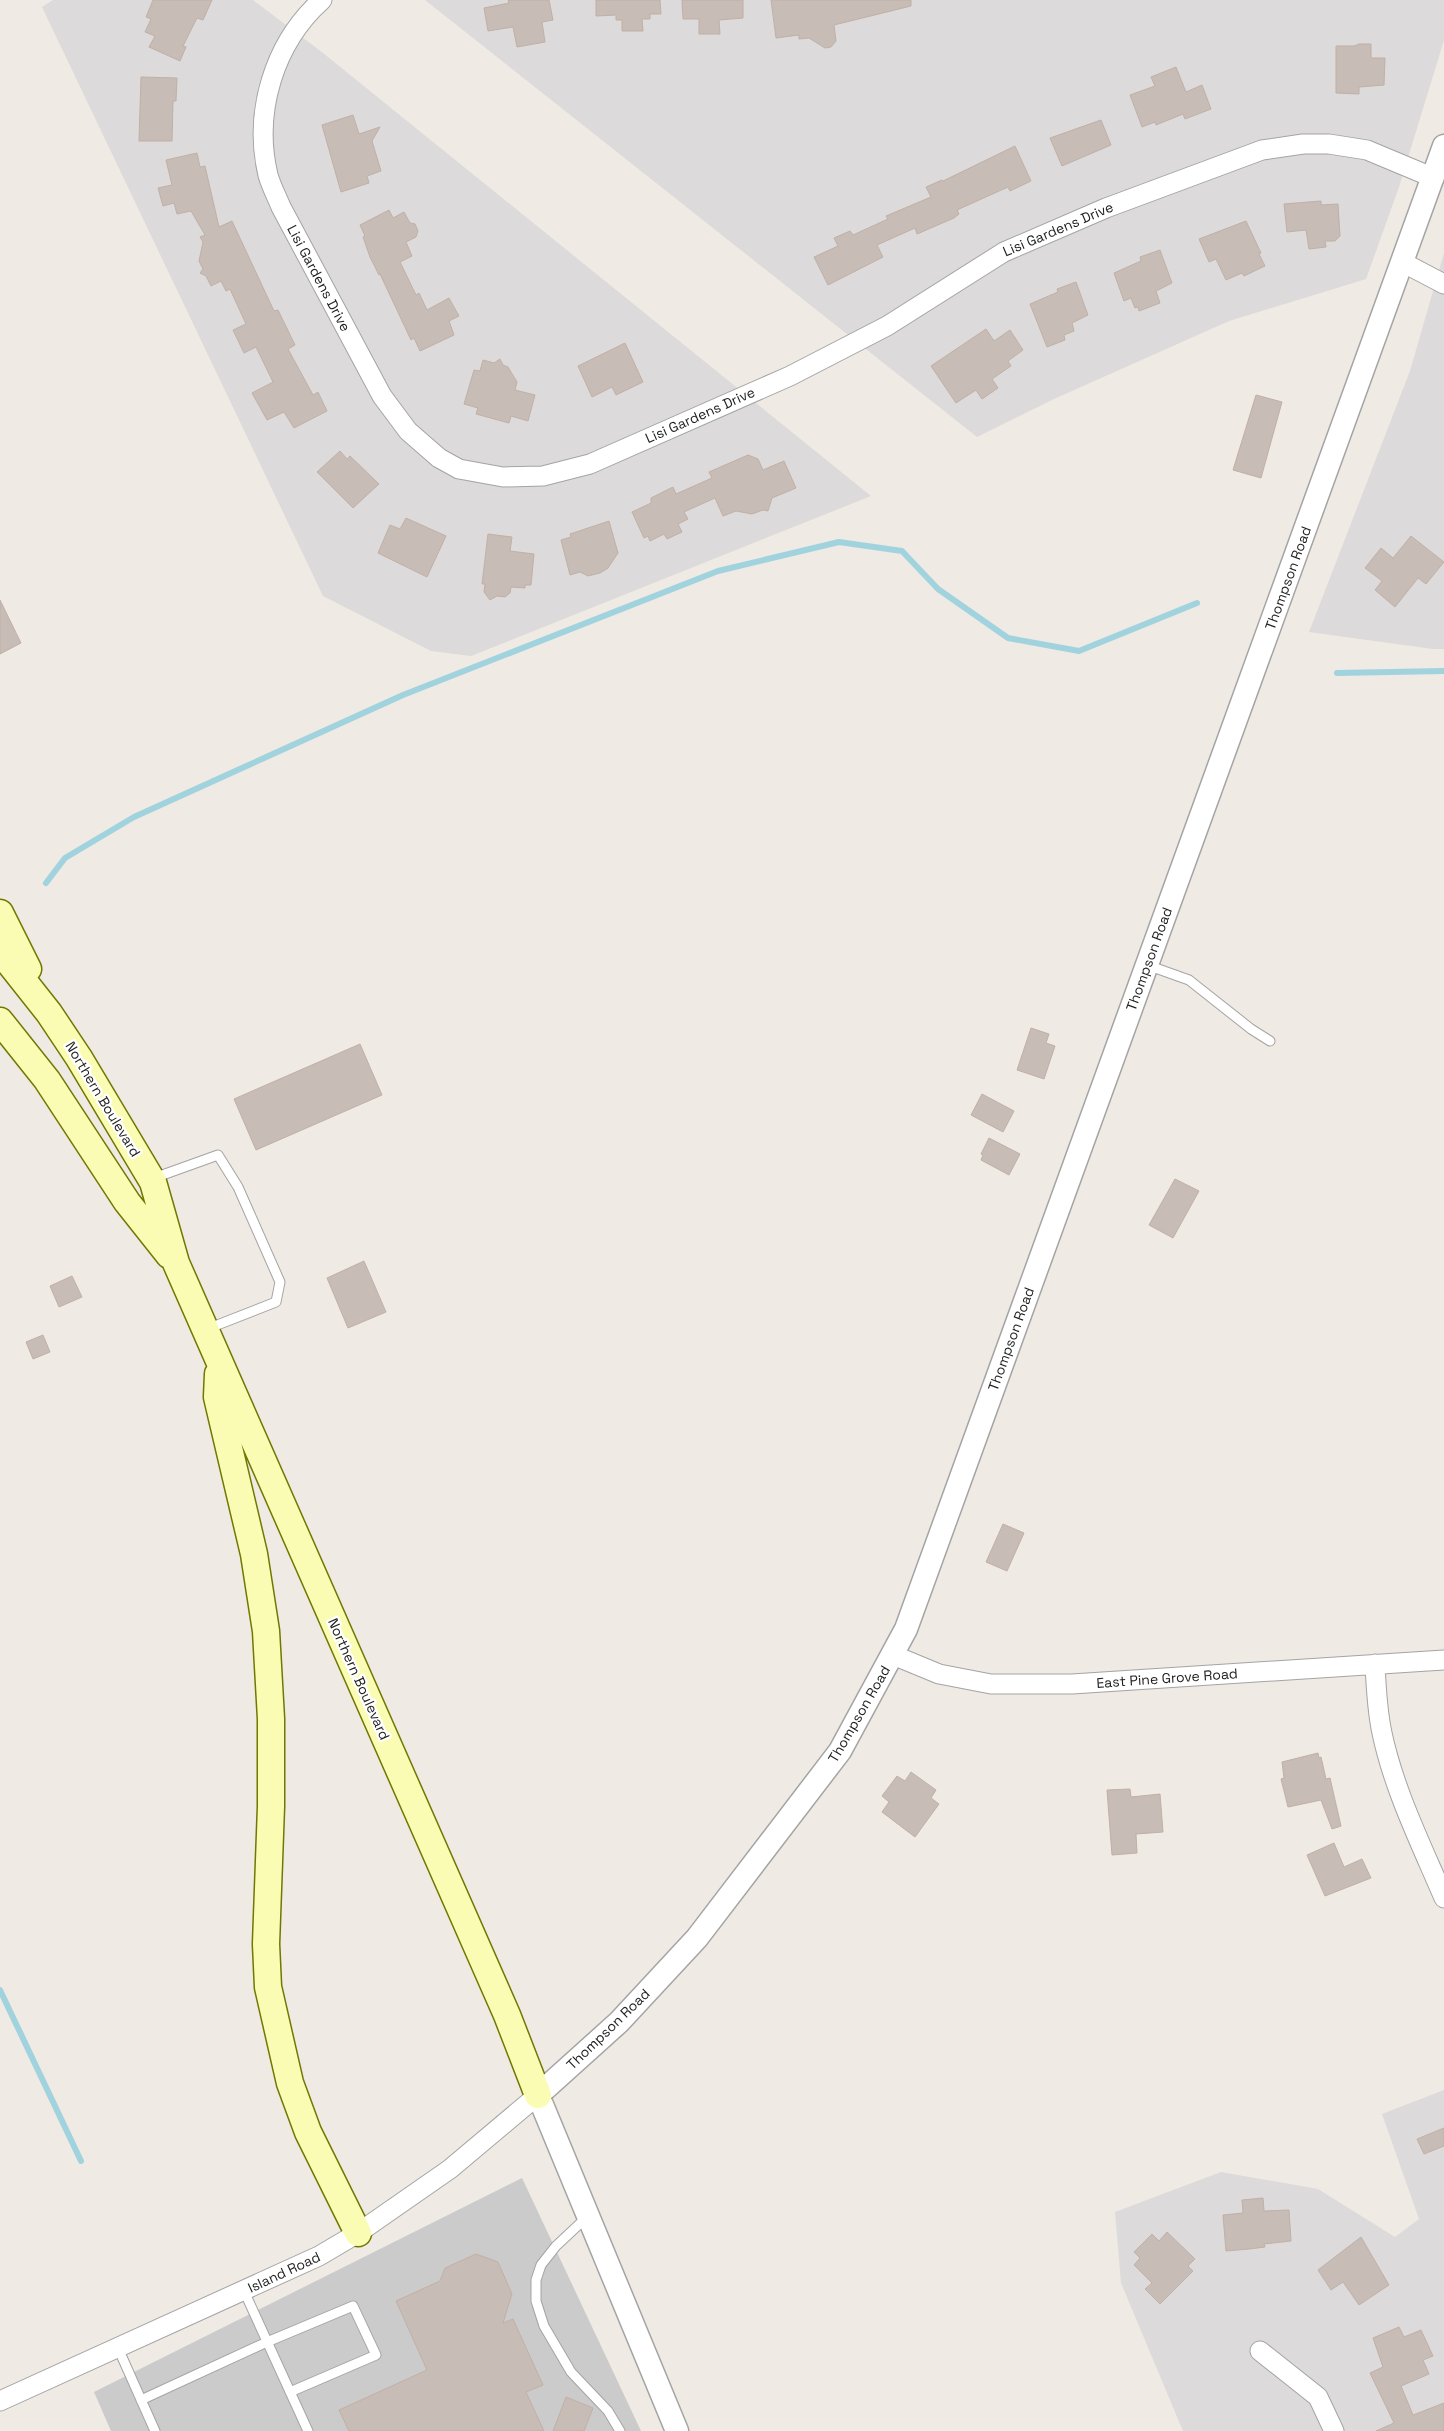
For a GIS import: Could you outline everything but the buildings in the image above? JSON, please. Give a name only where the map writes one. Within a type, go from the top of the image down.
[{"type":"main road","points":[[0,913],[49,1012]]},
{"type":"main road","name":"Northern Boulevard","points":[[0,951],[49,1012],[112,1110],[151,1179],[176,1263],[507,2015],[538,2095]]},
{"type":"main road","name":"Northern Boulevard","points":[[0,1020],[47,1080],[127,1202],[176,1263]]},
{"type":"main road","points":[[218,1358],[217,1397],[254,1554],[266,1631],[271,1719],[271,1806],[266,1944],[268,1987],[290,2083],[308,2132],[358,2233]]},
{"type":"street","name":"Lisi Gardens Drive","points":[[322,0],[305,15],[292,34],[277,63],[269,89],[264,137],[268,176],[281,207],[382,396],[408,431],[439,458],[459,469],[503,477],[543,476],[590,464],[790,376],[870,335],[1004,252],[1106,208],[1262,150],[1303,144],[1329,144],[1367,150],[1434,178]]},
{"type":"street","name":"Thompson Road","points":[[538,2095],[619,2022],[697,1938],[840,1752],[906,1629],[1434,178],[1444,146]]},
{"type":"street","points":[[1402,262],[1444,284]]},
{"type":"street","name":"East Pine Grove Road","points":[[893,1656],[938,1674],[991,1684],[1072,1684],[1444,1660]]},
{"type":"street","points":[[1375,1664],[1377,1706],[1382,1734],[1396,1786],[1444,1898]]},
{"type":"street","points":[[538,2095],[678,2431]]},
{"type":"street","name":"Island Road","points":[[0,2401],[319,2256],[358,2233],[474,2151],[538,2095]]},
{"type":"street","points":[[1260,2351],[1318,2397],[1334,2431]]},
{"type":"lane","points":[[1147,964],[1189,980],[1251,1029],[1270,1041]]},
{"type":"lane","points":[[151,1179],[218,1155],[238,1187],[280,1282],[276,1302],[205,1330]]},
{"type":"lane","points":[[588,2216],[556,2246],[542,2265],[536,2280],[536,2301],[544,2326],[570,2372],[608,2410],[620,2431]]},
{"type":"lane","points":[[244,2291],[308,2431]]},
{"type":"lane","points":[[141,2400],[267,2342],[353,2306],[376,2354],[290,2392]]},
{"type":"lane","points":[[118,2348],[155,2431]]},
{"type":"shaded area","points":[[53,0],[253,0],[323,53],[871,496],[471,656],[431,651],[323,596],[42,7]]},
{"type":"shaded area","points":[[425,0],[1444,0],[1444,40],[1399,187],[1366,279],[1229,321],[1054,399],[977,437]]},
{"type":"shaded area","points":[[1444,253],[1444,649],[1309,632],[1410,371]]},
{"type":"shaded area","points":[[1444,2090],[1444,2431],[1183,2431],[1121,2283],[1115,2212],[1221,2172],[1318,2189],[1395,2237],[1419,2219],[1382,2114]]},
{"type":"shaded area","points":[[522,2178],[641,2431],[111,2431],[94,2392]]},
{"type":"waterway","points":[[46,883],[65,858],[134,817],[403,695],[718,571],[839,542],[902,551],[938,589],[1008,638],[1079,651],[1197,603]]},
{"type":"waterway","points":[[1337,673],[1444,671]]},
{"type":"waterway","points":[[0,1990],[81,2161]]}]
